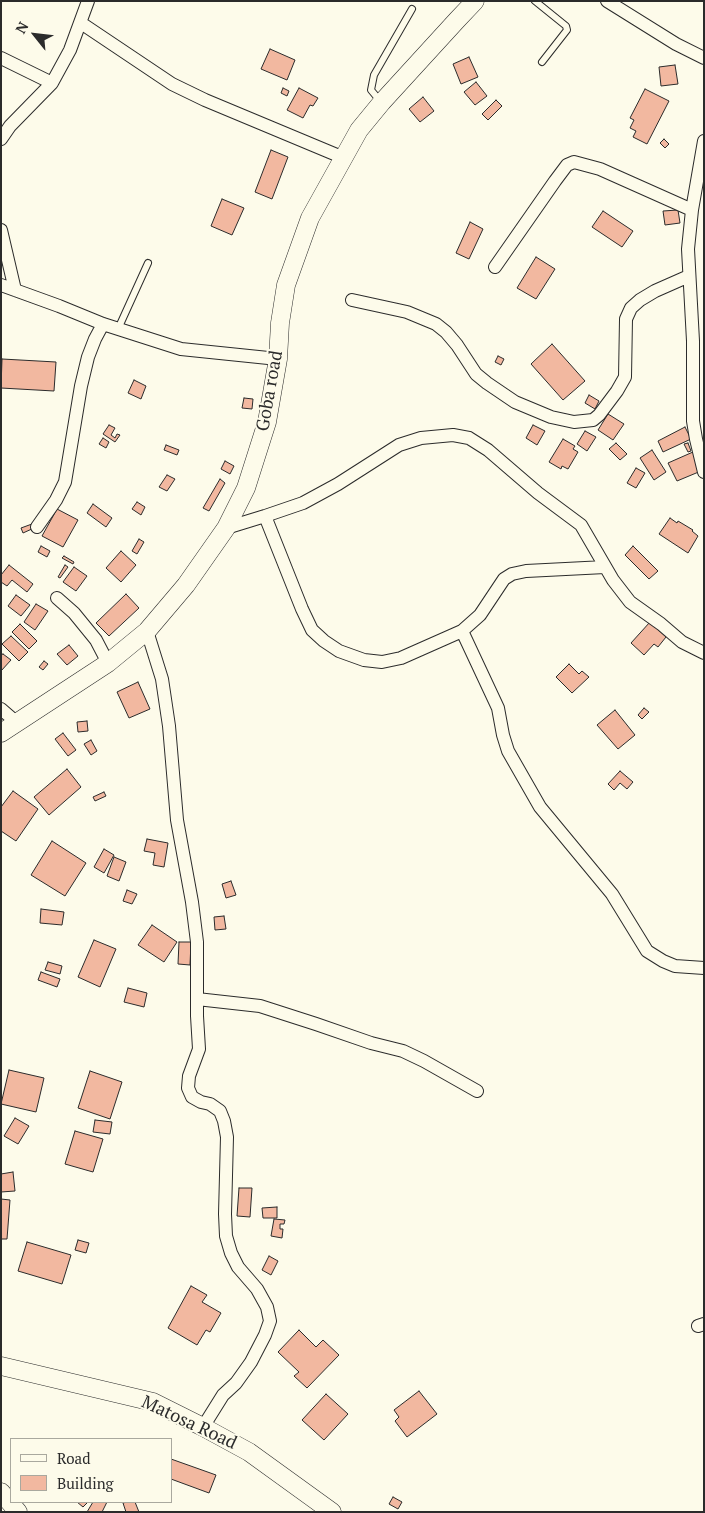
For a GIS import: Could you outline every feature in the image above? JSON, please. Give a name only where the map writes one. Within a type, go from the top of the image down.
[{"type":"street","points":[[1,139],[10,126],[52,83],[70,50],[88,1]]},
{"type":"street","name":"Goba road","points":[[1,733],[108,662],[147,632],[186,586],[226,528],[246,488],[267,422],[278,359],[280,323],[286,285],[310,218],[359,130],[382,102],[475,1]]},
{"type":"street","points":[[607,1],[676,44],[704,58]]},
{"type":"street","points":[[81,23],[172,84],[205,100],[344,158]]},
{"type":"street","points":[[1,58],[52,83]]},
{"type":"street","points":[[704,140],[692,210],[688,248],[688,276],[698,307],[693,421],[704,472]]},
{"type":"street","points":[[495,266],[554,182],[567,165],[574,162],[600,169],[692,210]]},
{"type":"street","points":[[1,230],[15,290]]},
{"type":"street","points":[[352,300],[407,312],[436,324],[457,345],[476,374],[487,383],[515,402],[551,417],[574,422],[593,420],[599,415],[617,392],[625,377],[626,319],[631,308],[655,291],[688,276]]},
{"type":"street","points":[[1,285],[103,324],[181,349],[278,359]]},
{"type":"street","points":[[37,527],[56,500],[65,482],[81,386],[88,357],[103,324]]},
{"type":"street","points":[[226,528],[302,503],[338,484],[399,445],[421,438],[453,435],[469,438],[488,450],[538,493],[580,525],[613,580],[630,602],[682,642],[704,653]]},
{"type":"street","points":[[265,516],[302,610],[312,630],[324,641],[339,650],[364,660],[382,662],[401,658],[462,631],[480,615],[504,579],[512,574],[526,571],[605,567]]},
{"type":"street","points":[[57,598],[74,613],[96,640],[108,662]]},
{"type":"street","points":[[462,631],[498,708],[508,751],[540,807],[612,894],[647,951],[663,961],[676,966],[704,968]]},
{"type":"street","points":[[147,632],[162,679],[169,726],[177,820],[197,942],[199,1049],[189,1076],[188,1088],[192,1097],[210,1104],[220,1111],[224,1121],[227,1137],[226,1236],[238,1267],[257,1289],[266,1307],[270,1321],[251,1362],[236,1383],[223,1395],[203,1427]]},
{"type":"street","points":[[1,709],[16,722]]},
{"type":"street","points":[[198,999],[260,1006],[371,1043],[402,1051],[424,1061],[477,1091]]},
{"type":"street","name":"Matosa Road","points":[[1,1366],[153,1402],[249,1452],[332,1512]]},
{"type":"street","name":"Matosa Road","points":[[1,1374],[28,1372]]},
{"type":"street","points":[[1,1492],[10,1503]]},
{"type":"lane","points":[[535,1],[566,26],[567,30],[542,62]]},
{"type":"lane","points":[[382,102],[370,90],[374,75],[412,9]]},
{"type":"lane","points":[[118,329],[148,263]]},
{"type":"building","points":[[270,49],[295,60],[287,80],[261,69]]},
{"type":"building","points":[[469,57],[478,77],[461,84],[453,64]]},
{"type":"building","points":[[675,65],[678,84],[661,86],[659,67]]},
{"type":"building","points":[[476,82],[487,96],[475,105],[464,92]]},
{"type":"building","points":[[283,88],[289,91],[287,96],[281,93]]},
{"type":"building","points":[[299,88],[318,98],[313,106],[310,105],[303,118],[287,110]]},
{"type":"building","points":[[645,89],[669,101],[647,144],[633,137],[636,131],[630,128],[634,120],[630,118]]},
{"type":"building","points":[[423,97],[434,111],[420,122],[409,109]]},
{"type":"building","points":[[496,100],[502,106],[488,120],[482,114]]},
{"type":"building","points":[[664,139],[669,144],[665,148],[660,143]]},
{"type":"building","points":[[271,150],[288,157],[272,199],[255,192]]},
{"type":"building","points":[[222,199],[244,208],[232,235],[211,226]]},
{"type":"building","points":[[678,210],[680,223],[665,225],[663,211]]},
{"type":"building","points":[[603,211],[633,231],[622,247],[592,227]]},
{"type":"building","points":[[470,222],[483,229],[469,259],[456,253]]},
{"type":"building","points":[[536,257],[555,269],[536,299],[517,288]]},
{"type":"building","points":[[552,344],[585,381],[563,400],[531,364]]},
{"type":"building","points":[[498,356],[504,359],[501,365],[495,362]]},
{"type":"building","points":[[2,359],[56,362],[54,391],[1,388]]},
{"type":"building","points":[[134,380],[146,386],[141,399],[128,393]]},
{"type":"building","points":[[589,395],[599,401],[595,409],[585,403]]},
{"type":"building","points":[[244,398],[253,399],[252,409],[242,408]]},
{"type":"building","points":[[608,414],[624,424],[613,440],[598,430]]},
{"type":"building","points":[[109,425],[115,428],[111,435],[115,438],[117,434],[120,435],[115,442],[103,434]]},
{"type":"building","points":[[533,425],[545,431],[537,445],[526,438]]},
{"type":"building","points":[[685,427],[691,439],[663,452],[658,441]]},
{"type":"building","points":[[585,431],[596,437],[587,451],[577,444]]},
{"type":"building","points":[[103,438],[109,442],[106,448],[99,444]]},
{"type":"building","points":[[563,439],[575,446],[573,449],[578,452],[568,469],[562,466],[561,469],[549,462]]},
{"type":"building","points":[[616,443],[627,454],[620,460],[609,449]]},
{"type":"building","points":[[688,443],[691,451],[688,452],[684,444]]},
{"type":"building","points":[[166,445],[179,450],[177,455],[164,450]]},
{"type":"building","points":[[652,450],[666,472],[654,480],[640,458]]},
{"type":"building","points":[[693,452],[701,471],[677,481],[668,463]]},
{"type":"building","points":[[225,461],[234,466],[230,474],[221,469]]},
{"type":"building","points":[[636,468],[645,473],[636,488],[627,483]]},
{"type":"building","points":[[167,475],[175,479],[167,491],[159,487]]},
{"type":"building","points":[[220,479],[225,483],[209,511],[203,508]]},
{"type":"building","points":[[137,502],[145,507],[141,515],[132,509]]},
{"type":"building","points":[[93,504],[112,518],[106,527],[87,513]]},
{"type":"building","points":[[57,509],[78,520],[63,547],[42,536]]},
{"type":"building","points":[[670,518],[693,530],[698,536],[688,553],[659,534]]},
{"type":"building","points":[[32,524],[34,528],[23,533],[21,528]]},
{"type":"building","points":[[139,539],[144,542],[137,554],[132,551]]},
{"type":"building","points":[[41,546],[50,551],[47,557],[38,552]]},
{"type":"building","points":[[633,546],[658,571],[649,579],[625,555]]},
{"type":"building","points":[[121,551],[136,565],[121,582],[106,568]]},
{"type":"building","points":[[64,556],[74,562],[73,564],[62,558]]},
{"type":"building","points":[[9,565],[33,584],[27,592],[12,580],[7,586],[1,582],[1,575]]},
{"type":"building","points":[[65,565],[68,567],[60,578],[58,577]]},
{"type":"building","points":[[74,567],[87,576],[76,591],[63,582]]},
{"type":"building","points":[[126,594],[139,608],[109,636],[96,623]]},
{"type":"building","points":[[16,595],[30,605],[21,616],[8,606]]},
{"type":"building","points":[[36,604],[48,611],[35,630],[24,622]]},
{"type":"building","points":[[650,622],[666,637],[658,647],[654,644],[644,655],[631,643]]},
{"type":"building","points":[[20,624],[37,641],[29,649],[12,632]]},
{"type":"building","points":[[11,636],[28,652],[19,661],[2,644]]},
{"type":"building","points":[[69,645],[78,656],[67,665],[57,654]]},
{"type":"building","points":[[3,654],[11,660],[1,671],[1,655]]},
{"type":"building","points":[[44,661],[48,664],[43,670],[39,667]]},
{"type":"building","points":[[569,664],[579,674],[582,671],[589,677],[572,693],[556,677]]},
{"type":"building","points":[[138,682],[150,709],[129,718],[117,692]]},
{"type":"building","points":[[644,708],[649,712],[642,719],[638,715]]},
{"type":"building","points":[[615,710],[635,735],[618,749],[597,725]]},
{"type":"building","points":[[87,721],[88,731],[78,732],[77,722]]},
{"type":"building","points":[[63,733],[76,750],[68,756],[55,739]]},
{"type":"building","points":[[91,740],[97,751],[91,755],[84,744]]},
{"type":"building","points":[[67,769],[81,787],[49,815],[34,797]]},
{"type":"building","points":[[620,771],[633,782],[627,789],[620,783],[614,790],[608,784]]},
{"type":"building","points":[[13,791],[38,809],[16,841],[1,831],[1,807]]},
{"type":"building","points":[[104,792],[106,796],[95,801],[93,797]]},
{"type":"building","points":[[147,839],[168,843],[164,867],[153,865],[155,853],[144,851]]},
{"type":"building","points":[[52,841],[86,863],[65,896],[31,875]]},
{"type":"building","points":[[104,849],[114,855],[104,873],[94,867]]},
{"type":"building","points":[[114,857],[126,862],[119,881],[107,876]]},
{"type":"building","points":[[231,881],[236,895],[226,898],[222,884]]},
{"type":"building","points":[[127,890],[137,894],[132,904],[123,901]]},
{"type":"building","points":[[41,909],[64,912],[62,925],[40,923]]},
{"type":"building","points":[[224,916],[226,929],[215,930],[214,917]]},
{"type":"building","points":[[152,925],[177,942],[164,962],[138,945]]},
{"type":"building","points":[[94,940],[116,949],[100,987],[78,977]]},
{"type":"building","points":[[179,942],[191,942],[190,965],[178,964]]},
{"type":"building","points":[[48,962],[62,966],[60,974],[45,970]]},
{"type":"building","points":[[41,972],[60,979],[57,987],[38,980]]},
{"type":"building","points":[[128,988],[147,993],[144,1007],[124,1002]]},
{"type":"building","points":[[9,1070],[44,1078],[36,1112],[1,1104]]},
{"type":"building","points":[[90,1071],[122,1082],[110,1119],[78,1108]]},
{"type":"building","points":[[15,1118],[29,1126],[18,1144],[4,1136]]},
{"type":"building","points":[[95,1120],[112,1122],[110,1134],[93,1132]]},
{"type":"building","points":[[75,1131],[103,1139],[93,1172],[65,1164]]},
{"type":"building","points":[[13,1172],[15,1191],[1,1192],[1,1174]]},
{"type":"building","points":[[239,1188],[252,1188],[250,1217],[237,1216]]},
{"type":"building","points":[[1,1199],[10,1200],[7,1239],[1,1239]]},
{"type":"building","points":[[277,1207],[277,1218],[263,1218],[262,1208]]},
{"type":"building","points":[[274,1219],[285,1220],[284,1224],[280,1224],[280,1229],[283,1229],[282,1238],[271,1236]]},
{"type":"building","points":[[78,1240],[89,1243],[86,1253],[75,1250]]},
{"type":"building","points":[[27,1242],[71,1255],[62,1284],[18,1271]]},
{"type":"building","points":[[269,1256],[278,1261],[271,1275],[262,1270]]},
{"type":"building","points":[[191,1286],[207,1295],[202,1302],[221,1313],[210,1332],[206,1330],[197,1345],[168,1328]]},
{"type":"building","points":[[299,1330],[316,1347],[323,1340],[339,1355],[307,1388],[294,1376],[299,1372],[278,1352]]},
{"type":"building","points":[[419,1391],[437,1414],[407,1437],[395,1421],[399,1417],[394,1410]]},
{"type":"building","points":[[326,1394],[348,1414],[324,1440],[302,1420]]},
{"type":"building","points":[[172,1459],[216,1475],[209,1493],[172,1479]]},
{"type":"building","points":[[393,1497],[402,1502],[398,1509],[389,1504]]},
{"type":"building","points":[[78,1503],[87,1503],[83,1507]]},
{"type":"building","points":[[92,1503],[106,1503],[102,1512],[87,1512]]},
{"type":"building","points":[[123,1503],[135,1503],[139,1512],[126,1512]]}]
